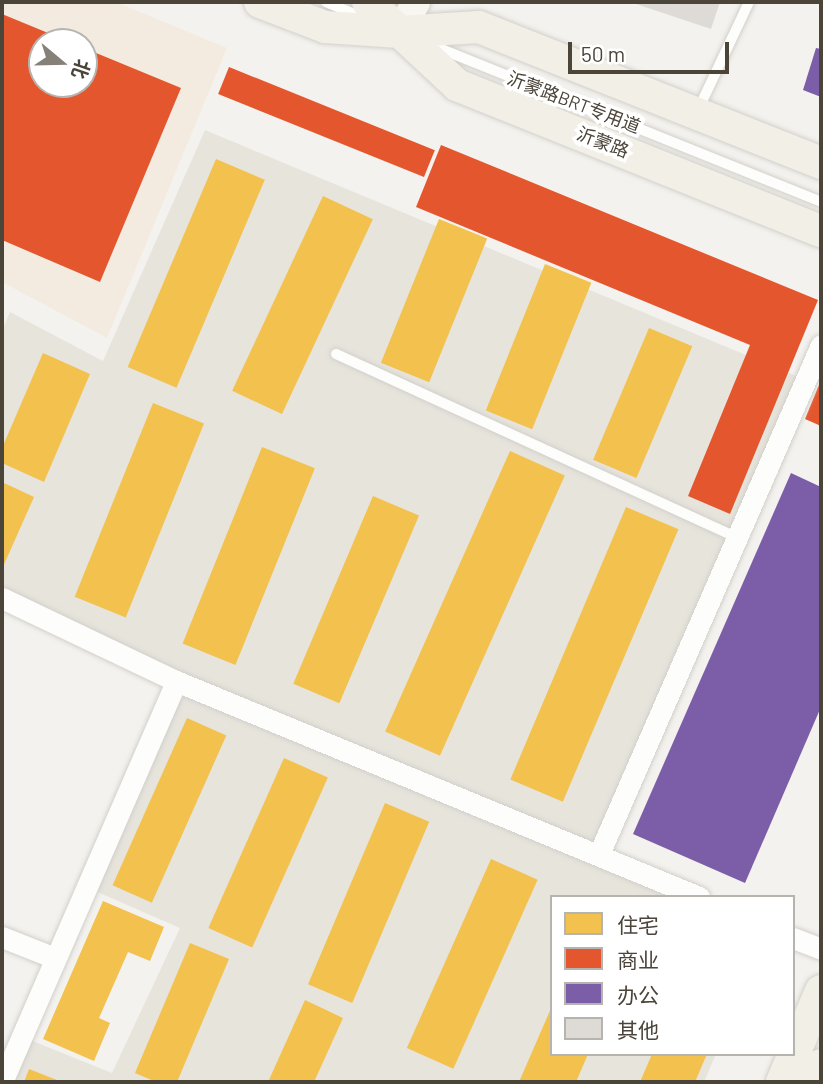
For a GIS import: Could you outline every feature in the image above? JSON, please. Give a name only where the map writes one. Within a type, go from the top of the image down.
[{"type":"main road","points":[[260,2],[324,27],[402,17],[479,27],[821,163]]},
{"type":"main road","name":"沂蒙路","points":[[368,2],[402,17],[457,85],[821,231]]},
{"type":"main road","points":[[795,1052],[821,991]]},
{"type":"main road","points":[[782,1082],[793,1056]]},
{"type":"main road","points":[[814,1082],[821,1065]]},
{"type":"street","points":[[402,17],[416,2]]},
{"type":"street","points":[[599,853],[821,345]]},
{"type":"street","points":[[2,598],[176,681],[599,853],[694,895]]},
{"type":"street","points":[[2,1082],[176,681]]},
{"type":"street","points":[[2,937],[55,958]]},
{"type":"street","points":[[795,939],[821,949]]},
{"type":"lane","name":"沂蒙路BRT专用道","points":[[326,2],[402,17],[821,202]]},
{"type":"lane","points":[[697,113],[749,2]]},
{"type":"lane","points":[[336,354],[737,538]]},
{"type":"shaded area","points":[[2,2],[116,2],[227,48],[107,338],[2,282]]},
{"type":"shaded area","points":[[205,130],[806,380],[599,853],[694,895],[550,895],[550,1056],[715,1056],[704,1082],[2,1082],[20,1036],[112,1073],[180,928],[86,887],[175,681],[2,607],[2,331],[10,312],[103,361]]},
{"type":"building: 住宅","points":[[216,159],[265,180],[176,388],[128,367]]},
{"type":"building: 住宅","points":[[323,196],[373,219],[282,414],[232,391]]},
{"type":"building: 住宅","points":[[439,219],[487,238],[429,382],[381,363]]},
{"type":"building: 住宅","points":[[545,264],[591,283],[532,429],[486,410]]},
{"type":"building: 住宅","points":[[649,328],[692,346],[636,478],[593,460]]},
{"type":"building: 住宅","points":[[43,353],[90,374],[44,482],[2,463],[2,448]]},
{"type":"building: 住宅","points":[[153,403],[204,424],[126,617],[75,597]]},
{"type":"building: 住宅","points":[[262,447],[315,468],[235,665],[183,644]]},
{"type":"building: 住宅","points":[[510,451],[565,475],[440,756],[385,731]]},
{"type":"building: 住宅","points":[[2,482],[34,497],[2,569]]},
{"type":"building: 住宅","points":[[373,496],[419,516],[339,703],[293,684]]},
{"type":"building: 住宅","points":[[626,507],[678,529],[563,802],[510,779]]},
{"type":"building: 住宅","points":[[187,718],[226,735],[152,903],[113,885]]},
{"type":"building: 住宅","points":[[284,758],[328,778],[252,947],[208,928]]},
{"type":"building: 住宅","points":[[385,803],[429,822],[352,1003],[308,984]]},
{"type":"building: 住宅","points":[[491,859],[538,880],[453,1069],[407,1048]]},
{"type":"building: 住宅","points":[[103,901],[164,927],[150,961],[128,952],[99,1018],[110,1023],[94,1061],[43,1039]]},
{"type":"building: 住宅","points":[[190,943],[229,959],[177,1082],[156,1082],[135,1073]]},
{"type":"building: 住宅","points":[[305,1000],[343,1018],[314,1082],[268,1082]]},
{"type":"building: 住宅","points":[[550,1011],[550,1056],[587,1056],[576,1082],[519,1082]]},
{"type":"building: 住宅","points":[[651,1056],[706,1056],[695,1082],[640,1082]]},
{"type":"building: 住宅","points":[[29,1069],[62,1082],[24,1082]]},
{"type":"building: 商业","points":[[2,14],[36,28],[28,28],[28,98],[98,98],[98,54],[181,88],[100,282],[2,240]]},
{"type":"building: 商业","points":[[229,67],[435,150],[424,177],[218,94]]},
{"type":"building: 商业","points":[[441,145],[818,300],[730,514],[688,496],[750,345],[416,207]]},
{"type":"building: 商业","points":[[821,380],[821,426],[805,419]]},
{"type":"building: 办公","points":[[816,48],[821,49],[821,97],[803,90]]},
{"type":"building: 办公","points":[[791,473],[821,487],[821,707],[745,883],[633,834]]},
{"type":"building: 其他","points":[[630,2],[720,2],[711,29]]}]
